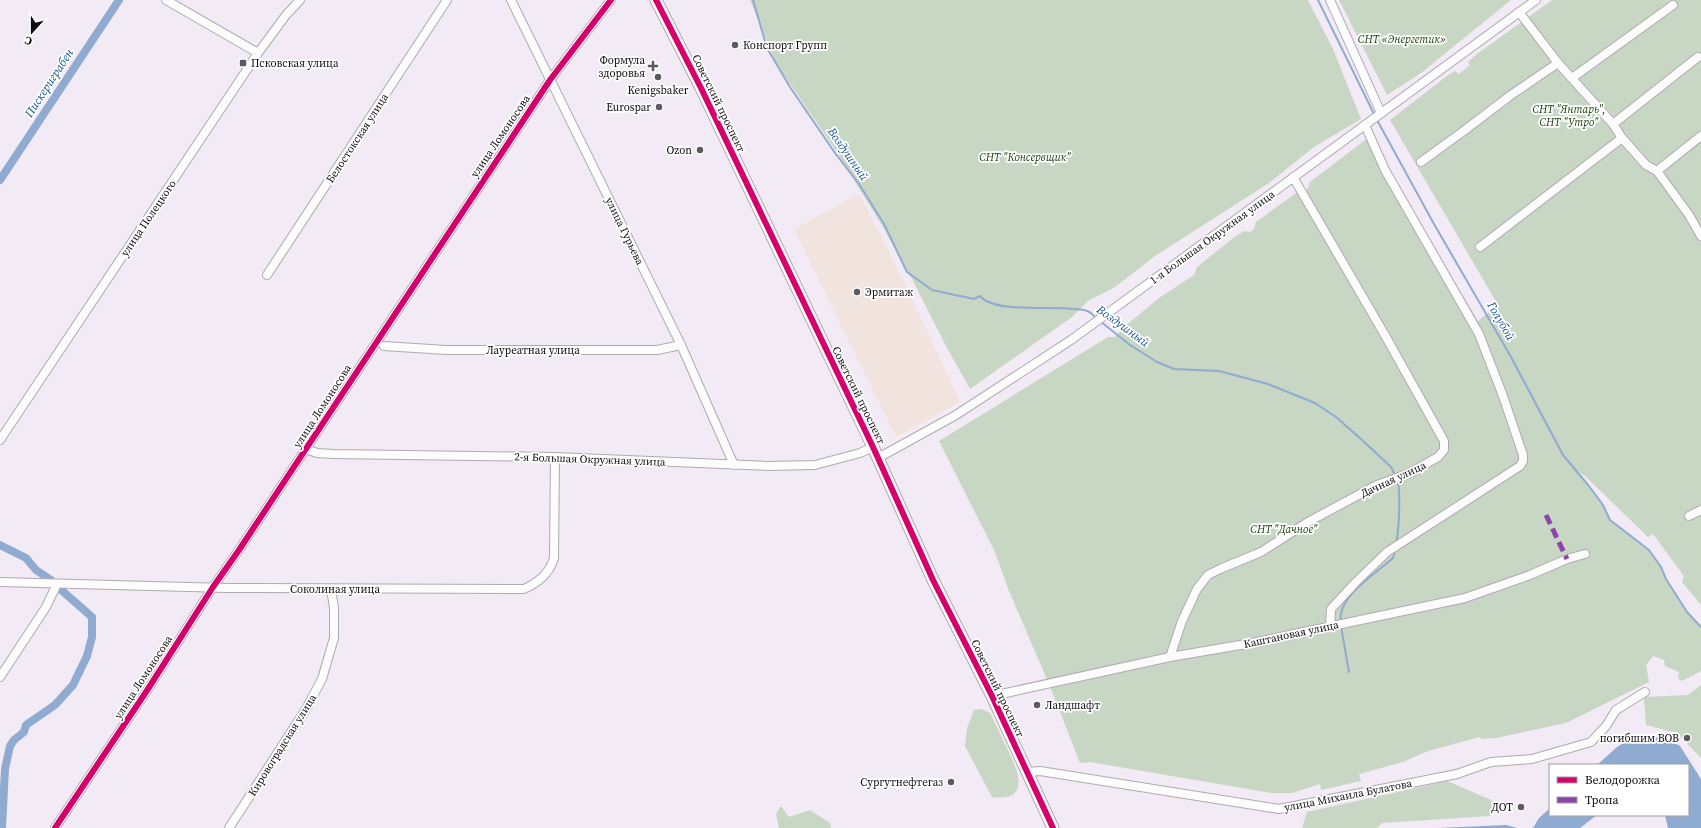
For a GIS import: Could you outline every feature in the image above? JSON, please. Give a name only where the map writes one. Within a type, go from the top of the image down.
[{"type":"main road","name":"Советский проспект","points":[[656,0],[701,88],[873,447],[933,580],[992,696],[1053,828]]},
{"type":"main road","name":"Советский проспект","points":[[1040,800],[1049,828]]},
{"type":"street","points":[[166,0],[258,53]]},
{"type":"street","name":"улица Полецкого","points":[[0,440],[258,53],[300,0]]},
{"type":"street","name":"Белостокская улица","points":[[267,275],[447,0]]},
{"type":"street","name":"улица Гурьева","points":[[512,0],[681,345],[734,465]]},
{"type":"street","name":"улица Ломоносова","points":[[54,828],[146,692],[213,587],[550,80],[611,0]]},
{"type":"street","points":[[1330,0],[1381,113]]},
{"type":"street","name":"1-я Большая Окружная улица","points":[[878,458],[956,416],[1077,336],[1536,0]]},
{"type":"street","points":[[1572,78],[1673,5]]},
{"type":"street","points":[[1519,12],[1558,63],[1613,124],[1622,138],[1646,165],[1657,171],[1685,209],[1701,236]]},
{"type":"street","points":[[1613,124],[1698,57]]},
{"type":"street","points":[[1421,162],[1511,95],[1558,63]]},
{"type":"street","points":[[1330,626],[1331,609],[1387,552],[1520,466],[1523,461],[1523,455],[1503,396],[1479,334],[1385,170],[1367,124]]},
{"type":"street","points":[[1657,171],[1701,136]]},
{"type":"street","points":[[1480,247],[1622,138]]},
{"type":"street","name":"Дачная улица","points":[[1170,657],[1182,621],[1197,589],[1208,575],[1261,552],[1308,522],[1377,485],[1410,473],[1438,457],[1444,450],[1444,441],[1408,375],[1293,177]]},
{"type":"street","name":"Лауреатная улица","points":[[384,346],[446,350],[657,350],[681,345]]},
{"type":"street","name":"2-я Большая Окружная улица","points":[[306,449],[317,453],[333,454],[555,457],[768,466],[815,465],[860,454],[873,447]]},
{"type":"street","name":"Соколиная улица","points":[[0,582],[213,587],[524,589],[535,584],[544,576],[551,567],[554,558],[555,457]]},
{"type":"street","points":[[1689,516],[1701,510]]},
{"type":"street","name":"Каштановая улица","points":[[992,696],[1170,657],[1252,643],[1465,598],[1530,575],[1567,559],[1585,554]]},
{"type":"street","points":[[0,677],[46,607],[57,584]]},
{"type":"street","name":"Кировоградская улица","points":[[230,828],[306,709],[322,679],[334,638],[334,608],[331,588]]},
{"type":"street","name":"улица Михаила Булатова","points":[[1028,772],[1040,772],[1279,809],[1457,774],[1491,762],[1532,759],[1591,742],[1606,726],[1616,710],[1645,692]]},
{"type":"shaded area","points":[[859,194],[904,282],[960,402],[896,437],[794,229]]},
{"type":"green space","name":"СНТ \"Консервщик\"","points":[[750,0],[1308,0],[1333,49],[1361,119],[1314,147],[1269,183],[1155,256],[1115,287],[1088,301],[1072,317],[970,389],[883,227],[836,151],[776,63]]},
{"type":"green space","name":"СНТ «Энергетик»","points":[[1339,0],[1511,0],[1421,73],[1387,95]]},
{"type":"green space","name":"СНТ \"Дачное\"","points":[[1552,0],[1701,0],[1701,605],[1682,582],[1684,576],[1653,534],[1648,537],[1585,476],[1576,470],[1603,505],[1611,520],[1649,550],[1661,567],[1666,579],[1687,612],[1701,627],[1701,671],[1682,681],[1678,678],[1679,672],[1665,666],[1664,660],[1653,656],[1646,665],[1649,682],[1566,723],[1496,738],[1482,739],[1480,737],[1428,751],[1403,762],[1359,774],[1361,781],[1321,790],[1320,784],[1292,793],[1271,793],[1090,762],[1080,763],[1049,684],[1009,591],[995,552],[939,441],[1108,337],[1115,337],[1124,327],[1159,298],[1194,275],[1197,267],[1232,239],[1244,231],[1250,232],[1254,229],[1256,222],[1300,190],[1304,188],[1307,190],[1310,182],[1369,137],[1478,321],[1498,305],[1390,120],[1447,76],[1455,71],[1459,74],[1470,65],[1468,62],[1477,54]]},
{"type":"green space","points":[[1701,685],[1701,758],[1677,733],[1646,725],[1644,697],[1688,695]]},
{"type":"green space","points":[[981,709],[990,713],[1015,765],[1019,782],[1017,789],[1013,794],[1005,797],[992,797],[965,746],[967,728],[974,710]]},
{"type":"green space","points":[[1447,781],[1496,803],[1496,810],[1490,816],[1382,823],[1377,828],[1302,828],[1307,812]]},
{"type":"green space","points":[[781,806],[789,817],[810,810],[830,823],[831,828],[779,828],[776,814]]},
{"type":"water","points":[[1635,736],[1666,738],[1680,746],[1701,779],[1701,828],[1668,828],[1665,816],[1689,816],[1689,764],[1598,764],[1617,747]]},
{"type":"water","points":[[1549,809],[1549,816],[1596,816],[1580,828],[1533,828],[1539,818]]},
{"type":"water","points":[[1506,825],[1517,828],[1437,828]]},
{"type":"waterway","name":"Пискериграбен","points":[[0,180],[119,0]]},
{"type":"waterway","name":"Воздушный","points":[[753,0],[767,48],[790,87],[835,153],[859,184],[884,224],[907,272],[932,290],[974,299],[980,296],[997,305],[1009,307],[1082,309],[1090,312],[1097,319]]},
{"type":"waterway","name":"Голубой","points":[[1318,0],[1375,116]]},
{"type":"waterway","name":"Голубой","points":[[1377,120],[1434,224],[1511,357],[1563,455],[1603,505],[1610,520],[1649,550],[1661,567],[1666,579],[1687,612],[1701,627]]},
{"type":"waterway","name":"Воздушный","points":[[1100,321],[1130,345],[1157,362],[1174,369],[1219,371],[1268,384],[1315,403],[1336,417],[1362,440],[1391,467],[1395,475]]},
{"type":"waterway","name":"Воздушный","points":[[1396,542],[1399,510],[1399,491],[1397,479]]},
{"type":"waterway","name":"Пискериграбен","points":[[0,545],[26,558],[36,570],[51,580]]},
{"type":"waterway","name":"Воздушный","points":[[1341,622],[1341,613],[1351,595],[1368,578],[1393,558],[1395,551]]},
{"type":"waterway","name":"Пискериграбен","points":[[2,828],[5,769],[10,746],[14,740],[24,732],[26,725],[55,705],[73,685],[87,656],[92,637],[92,617],[59,588]]},
{"type":"waterway","name":"Воздушный","points":[[1341,626],[1349,672]]},
{"type":"marked path","points":[[1546,515],[1567,559]]},
{"type":"cycle path","points":[[55,828],[146,692],[213,587],[550,80],[611,0]]},
{"type":"cycle path","points":[[656,0],[701,88],[873,447],[933,580],[992,696],[1053,828]]},
{"type":"place","name":"Конспорт Групп","points":[[735,45]]},
{"type":"place","name":"Псковская улица","points":[[243,63]]},
{"type":"place","name":"Формула здоровья","points":[[653,66]]},
{"type":"place","name":"Kenigsbaker","points":[[658,77]]},
{"type":"place","name":"Eurospar","points":[[659,107]]},
{"type":"place","name":"Ozon","points":[[700,150]]},
{"type":"place","name":"Эрмитаж","points":[[857,292]]},
{"type":"place","name":"Ландшафт","points":[[1037,705]]},
{"type":"place","name":"погибшим ВОВ","points":[[1687,738]]},
{"type":"place","name":"Сургутнефтегаз","points":[[951,782]]},
{"type":"place","name":"ДОТ","points":[[1521,807]]},
{"type":"park label","name":"СНТ \"Янтарь\", СНТ \"Утро\"","points":[[1569,115]]}]
